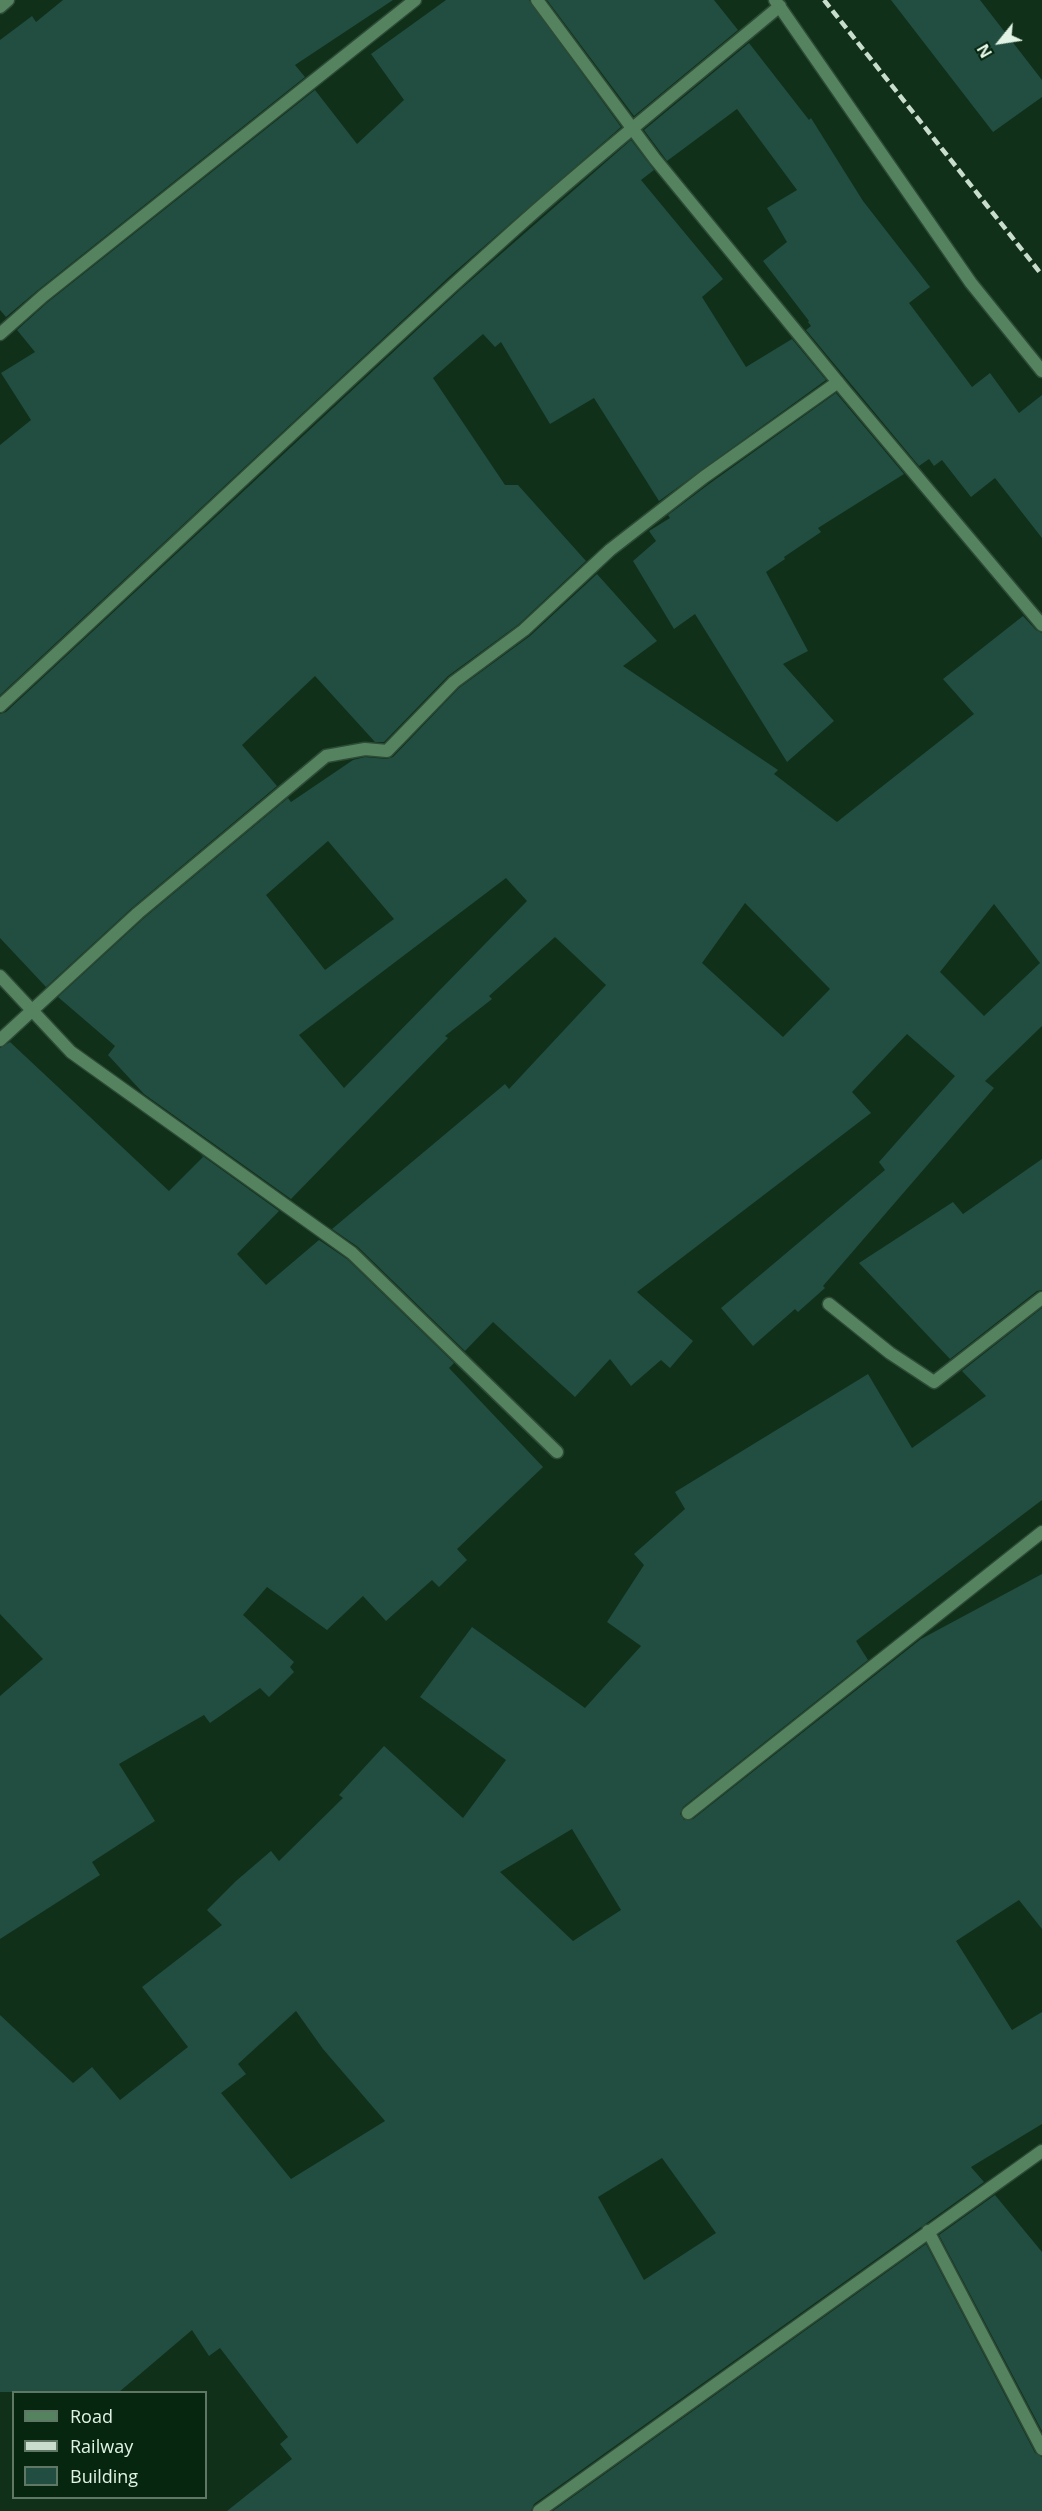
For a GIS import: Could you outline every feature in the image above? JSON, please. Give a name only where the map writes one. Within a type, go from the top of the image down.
[{"type":"street","points":[[0,6],[8,0]]},
{"type":"street","points":[[0,334],[43,296],[415,0]]},
{"type":"street","points":[[537,0],[655,159],[837,382],[1042,625]]},
{"type":"street","points":[[0,706],[314,411],[524,221],[777,3],[970,283],[1042,372]]},
{"type":"street","points":[[0,1040],[138,913],[326,756],[365,750],[387,751],[454,682],[524,630],[610,550],[704,477],[837,382]]},
{"type":"street","points":[[0,976],[71,1052],[352,1253],[557,1452]]},
{"type":"street","points":[[829,1304],[890,1353],[934,1382],[1042,1298]]},
{"type":"street","points":[[688,1813],[1042,1532]]},
{"type":"street","points":[[539,2511],[1042,2151]]},
{"type":"street","points":[[928,2231],[1042,2449]]},
{"type":"building","points":[[63,0],[393,0],[295,65],[305,77],[6,317],[0,310],[0,40],[32,16],[36,22]]},
{"type":"building","points":[[446,0],[529,0],[621,127],[450,276],[0,695],[0,445],[31,420],[1,373],[35,352],[17,330],[48,302],[315,90],[357,144],[404,100],[371,54]]},
{"type":"building","points":[[547,0],[714,0],[738,30],[634,116]]},
{"type":"building","points":[[891,0],[980,0],[1042,80],[1042,97],[993,132]]},
{"type":"building","points":[[749,43],[809,120],[811,118],[863,201],[930,287],[909,303],[972,387],[990,373],[1019,413],[1042,395],[1042,538],[995,478],[971,497],[942,460],[934,466],[929,459],[919,466],[806,330],[811,326],[809,321],[763,261],[787,242],[767,208],[797,190],[737,109],[667,161],[644,130]]},
{"type":"building","points":[[631,140],[654,170],[641,180],[723,279],[702,297],[746,367],[792,339],[826,380],[659,501],[594,398],[550,424],[501,342],[495,347],[483,334],[433,378],[505,485],[518,485],[586,561],[519,624],[448,676],[384,742],[375,742],[315,676],[242,745],[277,786],[133,907],[46,987],[0,938],[0,714],[6,712],[461,289]]},
{"type":"building","points":[[836,393],[904,474],[818,528],[821,532],[766,572],[808,651],[783,664],[834,721],[787,762],[695,614],[674,629],[633,561],[656,541],[649,531],[670,518],[668,515]]},
{"type":"building","points":[[597,574],[657,641],[623,666],[778,770],[774,774],[837,822],[974,714],[943,679],[1023,616],[1042,633],[1042,1026],[985,1081],[994,1088],[823,1286],[825,1288],[798,1312],[795,1309],[753,1346],[721,1308],[885,1170],[879,1162],[955,1076],[907,1034],[852,1092],[871,1113],[637,1292],[693,1341],[670,1368],[661,1360],[631,1386],[610,1359],[575,1397],[493,1322],[465,1351],[358,1247],[332,1229],[505,1084],[509,1089],[606,985],[555,937],[489,996],[492,999],[445,1036],[448,1038],[291,1199],[144,1094],[108,1055],[115,1046],[58,997],[143,919],[288,798],[291,802],[353,760],[365,757],[387,759],[393,757],[459,688],[530,636]],"holes":[[[328,841],[394,919],[325,970],[266,895]],[[506,878],[527,901],[344,1088],[299,1035]],[[745,903],[830,989],[783,1037],[702,963]],[[994,904],[1040,963],[984,1016],[940,972]]]},
{"type":"building","points":[[10,1042],[169,1191],[203,1157],[200,1154],[279,1211],[237,1254],[266,1285],[319,1240],[347,1259],[454,1363],[449,1368],[543,1467],[457,1549],[467,1560],[439,1587],[432,1580],[386,1621],[363,1596],[327,1630],[267,1587],[243,1615],[294,1662],[290,1667],[294,1672],[269,1697],[260,1688],[210,1723],[204,1715],[119,1764],[155,1821],[92,1862],[100,1875],[0,1939],[0,1696],[43,1659],[0,1614],[0,1048]]},
{"type":"building","points":[[1042,1159],[1042,1290],[1037,1291],[950,1359],[859,1263],[953,1202],[963,1214]]},
{"type":"building","points":[[1042,1308],[1042,1500],[856,1641],[868,1660],[683,1807],[680,1814],[684,1820],[693,1819],[921,1639],[1042,1574],[1042,1929],[1019,1900],[956,1941],[1012,2030],[1042,2012],[1042,2124],[971,2167],[984,2182],[534,2504],[531,2511],[227,2511],[292,2459],[280,2444],[288,2437],[220,2348],[209,2356],[192,2330],[120,2391],[0,2392],[0,2015],[73,2083],[92,2067],[120,2100],[188,2047],[142,1987],[222,1925],[207,1910],[271,1851],[279,1861],[343,1798],[339,1795],[384,1746],[463,1818],[506,1760],[420,1697],[472,1627],[585,1708],[641,1646],[607,1622],[644,1565],[634,1554],[685,1509],[675,1492],[868,1374],[912,1448],[986,1396],[962,1371]],"holes":[[[572,1829],[621,1910],[573,1941],[500,1872]],[[296,2011],[323,2049],[385,2121],[291,2179],[221,2093],[246,2074],[238,2064]],[[662,2158],[716,2233],[644,2280],[598,2197]]]},
{"type":"building","points":[[995,2195],[1042,2252],[1042,2431],[939,2235]]},
{"type":"building","points":[[926,2244],[1035,2453],[1042,2457],[1042,2511],[553,2511]]},
{"type":"railway","points":[[824,0],[1042,275]]}]
